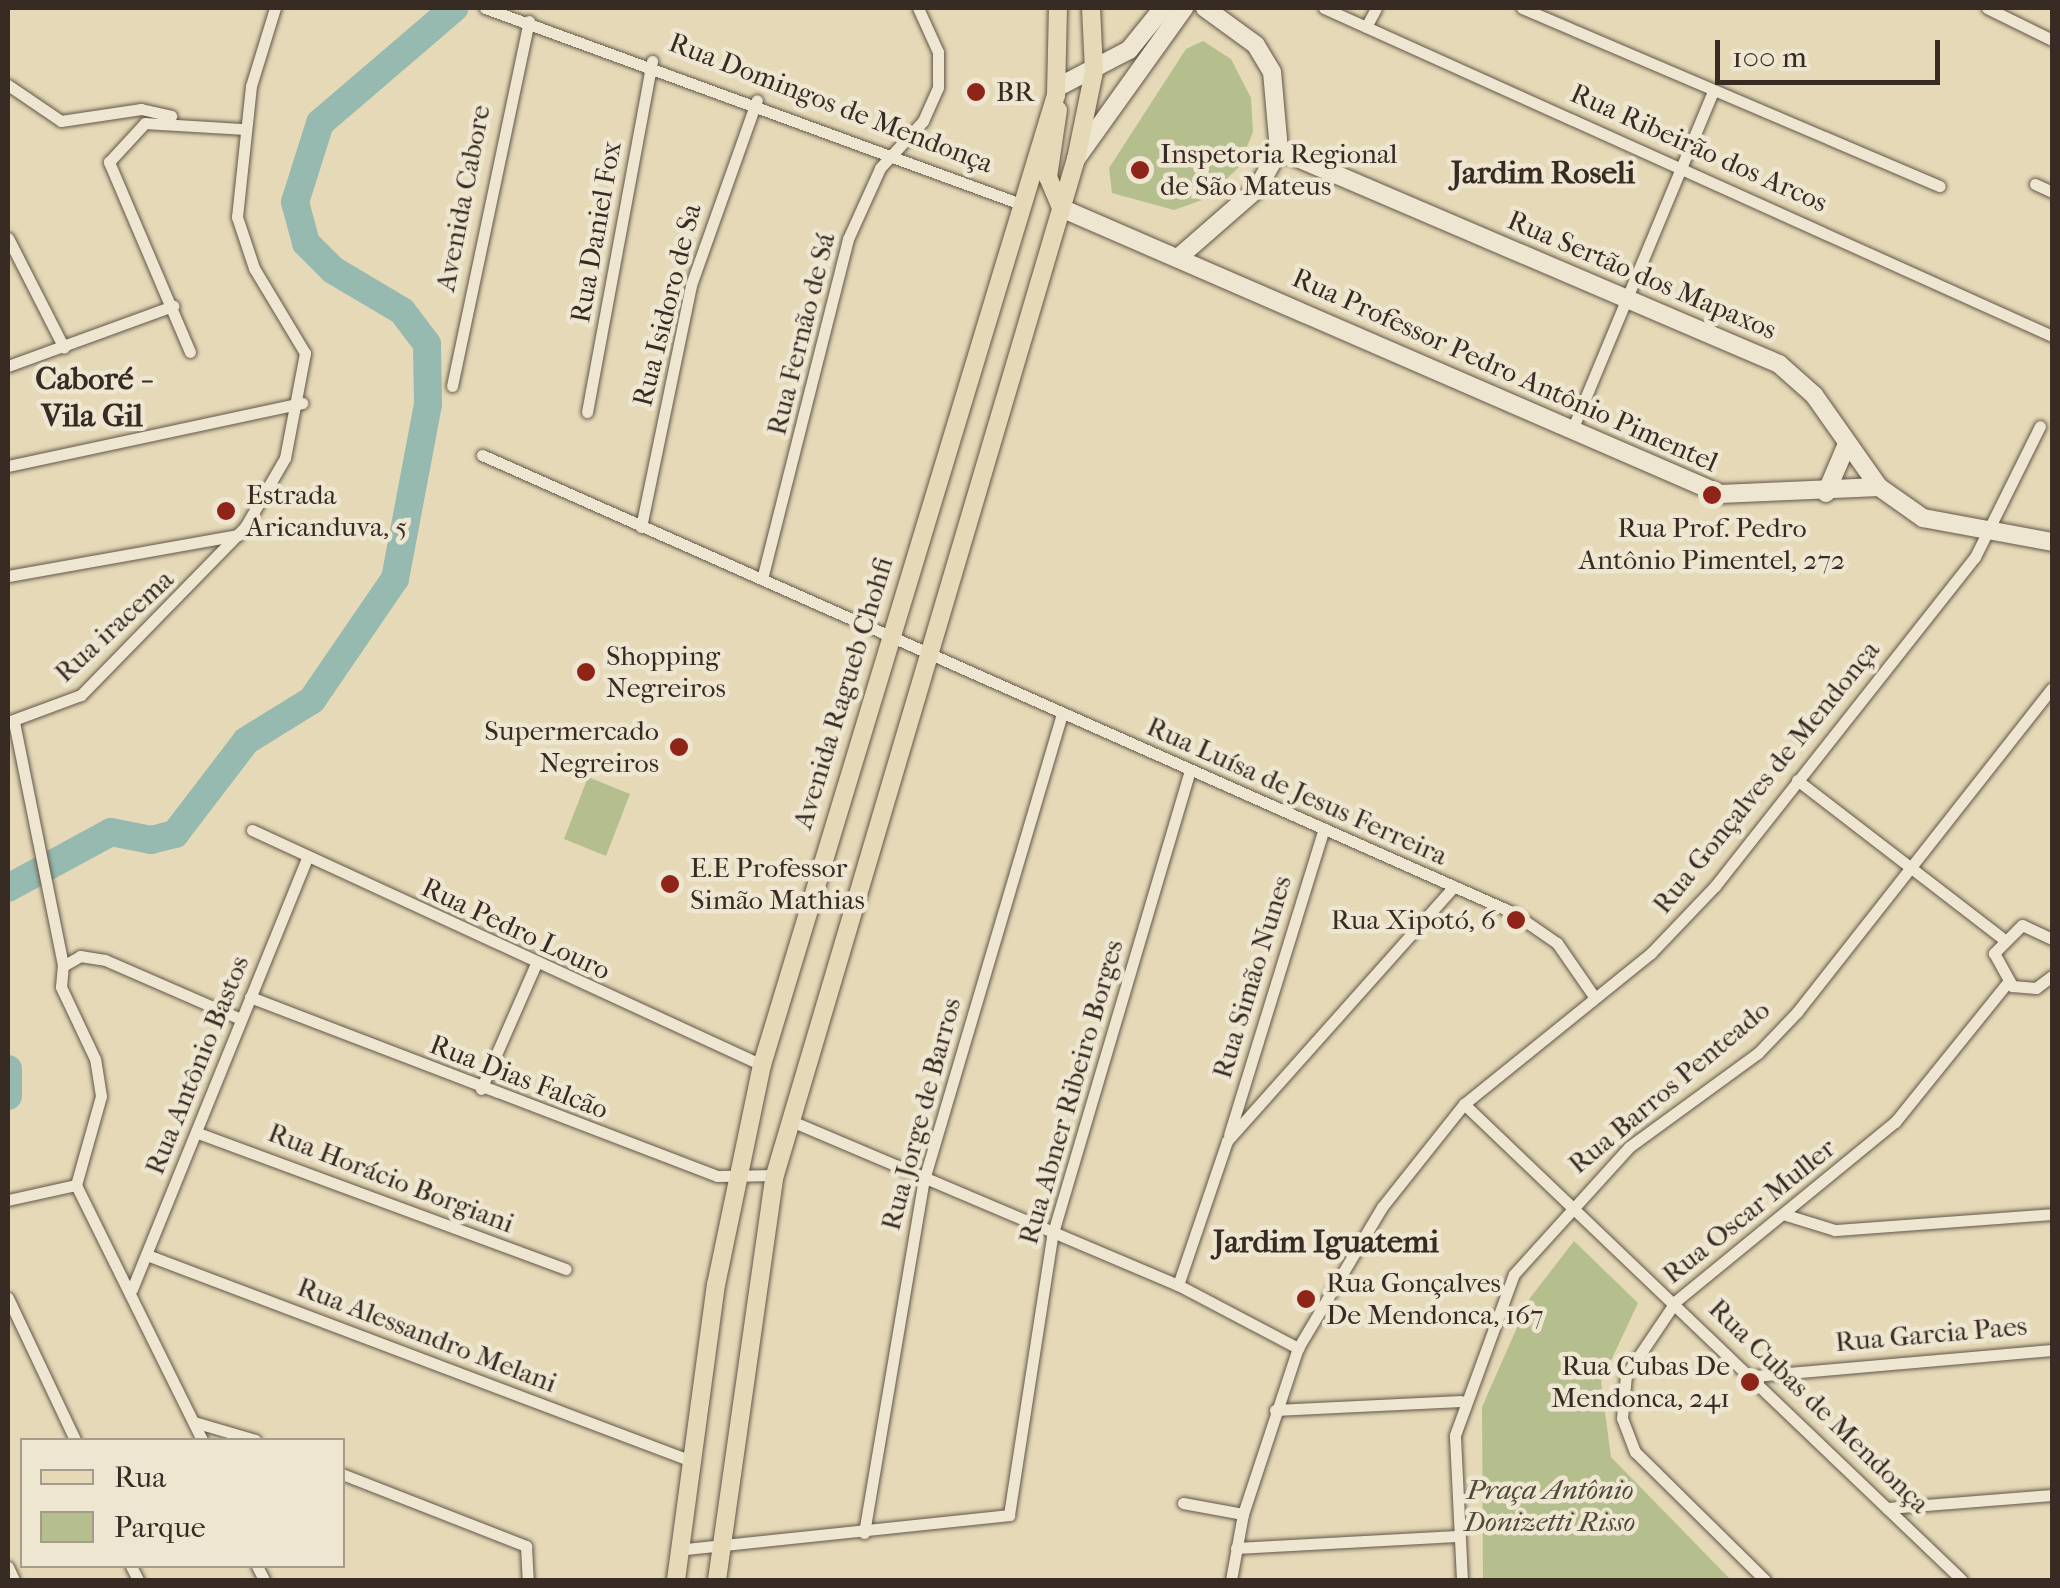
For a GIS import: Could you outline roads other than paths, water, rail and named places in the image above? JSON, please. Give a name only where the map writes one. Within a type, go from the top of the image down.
[{"type":"main road","name":"Avenida Ragueb Chohfi","points":[[676,1580],[689,1460],[736,1182],[762,1065],[888,638],[1057,91],[1058,8]]},
{"type":"main road","points":[[717,1580],[718,1546],[775,1176],[1076,159],[1094,71],[1091,8]]},
{"type":"main road","points":[[1057,91],[1048,177],[1061,208]]},
{"type":"street","name":"Rua iracema","points":[[11,722],[82,695],[238,536],[273,484],[302,403],[305,353],[254,268],[237,217],[244,129],[275,8]]},
{"type":"street","name":"Rua Domingos de Mendonça","points":[[486,8],[509,11],[652,61],[1022,204]]},
{"type":"street","name":"Rua Fernão de Sá","points":[[762,579],[834,281],[892,153],[923,121],[938,88],[938,52],[918,8]]},
{"type":"street","points":[[1057,91],[1128,50],[1163,8]]},
{"type":"street","points":[[1076,159],[1185,8]]},
{"type":"street","points":[[1178,257],[1257,189],[1280,150],[1272,72],[1256,45],[1204,8]]},
{"type":"street","name":"Rua Ribeirão dos Arcos","points":[[1324,8],[1682,166],[2052,336]]},
{"type":"street","points":[[1366,27],[1376,8]]},
{"type":"street","points":[[1522,8],[1940,186]]},
{"type":"street","points":[[1987,8],[2052,40]]},
{"type":"street","name":"Avenida Cabore","points":[[452,386],[529,21]]},
{"type":"street","name":"Rua Daniel Fox","points":[[588,412],[652,61]]},
{"type":"street","points":[[8,85],[61,121],[141,109],[190,122],[244,129]]},
{"type":"street","points":[[1572,430],[1713,91]]},
{"type":"street","name":"Rua Isidoro de Sa","points":[[641,527],[691,286],[757,100]]},
{"type":"street","points":[[190,122],[146,124],[109,162],[190,352]]},
{"type":"street","name":"Rua Sertão dos Mapaxos","points":[[1280,150],[1780,364],[1879,488]]},
{"type":"street","points":[[2036,184],[2052,192]]},
{"type":"street","name":"Rua Professor Pedro Antônio Pimentel","points":[[1061,208],[1720,494],[1879,488]]},
{"type":"street","points":[[8,238],[64,348]]},
{"type":"street","points":[[8,366],[172,306]]},
{"type":"street","points":[[8,466],[302,403]]},
{"type":"street","name":"Rua Gonçalves de Mendonça","points":[[1231,1580],[1242,1514],[1298,1348],[1382,1207],[1464,1104],[1678,929],[1988,534],[2040,426]]},
{"type":"street","points":[[1826,493],[1847,444]]},
{"type":"street","name":"Rua Luísa de Jesus Ferreira","points":[[482,455],[1454,886],[1226,1141],[1178,1285]]},
{"type":"street","points":[[1879,488],[1923,518],[1988,534],[2052,542]]},
{"type":"street","points":[[8,576],[238,536]]},
{"type":"street","name":"Rua Barros Penteado","points":[[1462,1580],[1457,1536],[1461,1401],[1514,1274],[1572,1203],[1629,1147],[1758,1053],[1911,871],[2052,688]]},
{"type":"street","name":"Rua Jorge de Barros","points":[[864,1534],[922,1183],[1062,715]]},
{"type":"street","points":[[11,722],[52,892],[64,966],[61,987],[95,1059],[100,1096],[76,1184],[132,1290],[201,1438]]},
{"type":"street","name":"Rua Abner Ribeiro Borges","points":[[677,1550],[864,1534],[1009,1515],[1052,1236],[1190,771]]},
{"type":"street","points":[[1797,780],[2001,938]]},
{"type":"street","name":"Rua Simão Nunes","points":[[1226,1141],[1324,828]]},
{"type":"street","name":"Rua Pedro Louro","points":[[252,830],[534,966],[762,1065]]},
{"type":"street","name":"Rua Antônio Bastos","points":[[132,1290],[308,859]]},
{"type":"street","points":[[1454,886],[1544,931],[1593,995]]},
{"type":"street","points":[[2050,931],[2022,925],[2001,938],[1994,961],[2007,983],[2030,990],[2052,978]]},
{"type":"street","points":[[64,966],[80,956],[105,960],[241,1019]]},
{"type":"street","points":[[481,1089],[534,966]]},
{"type":"street","name":"Rua Oscar Muller","points":[[1765,1580],[1661,1485],[1627,1435],[1626,1375],[1676,1301],[1786,1215],[1895,1122],[2007,983]]},
{"type":"street","name":"Rua Dias Falcão","points":[[250,997],[481,1089],[736,1182],[775,1176]]},
{"type":"street","name":"Rua Cubas de Mendonça","points":[[1464,1104],[1676,1301],[1962,1580]]},
{"type":"street","points":[[789,1120],[922,1183],[1178,1285],[1298,1348]]},
{"type":"street","name":"Rua Horácio Borgiani","points":[[198,1132],[566,1269]]},
{"type":"street","points":[[8,1200],[76,1184]]},
{"type":"street","points":[[1786,1215],[1835,1230],[2052,1214]]},
{"type":"street","name":"Rua Alessandro Melani","points":[[147,1255],[689,1460]]},
{"type":"street","points":[[8,1298],[74,1438]]},
{"type":"street","name":"Rua Garcia Paes","points":[[1754,1376],[2052,1350]]},
{"type":"street","points":[[1275,1410],[1461,1401]]},
{"type":"street","points":[[194,1422],[248,1438]]},
{"type":"street","points":[[345,1475],[526,1546],[528,1580]]},
{"type":"street","points":[[1887,1508],[2052,1496]]},
{"type":"street","points":[[1183,1503],[1242,1514]]},
{"type":"street","points":[[1236,1548],[1457,1536]]},
{"type":"street","points":[[8,1567],[14,1580]]},
{"type":"waterway","points":[[8,888],[111,832],[151,840],[175,834],[246,741],[312,700],[395,579],[428,404],[427,344],[402,311],[333,270],[306,243],[295,202],[320,123],[454,8]]},
{"type":"waterway","points":[[8,1069],[8,1096]]},
{"type":"place","name":"BR","points":[[976,92]]},
{"type":"place","name":"Inspetoria Regional de São Mateus","points":[[1140,170]]},
{"type":"place","name":"Rua Prof. Pedro Antônio Pimentel, 272","points":[[1712,495]]},
{"type":"place","name":"Estrada Aricanduva, 5","points":[[226,511]]},
{"type":"place","name":"Shopping Negreiros","points":[[586,672]]},
{"type":"place","name":"Supermercado Negreiros","points":[[679,747]]},
{"type":"place","name":"E.E Professor Simão Mathias","points":[[670,884]]},
{"type":"place","name":"Rua Xipotó, 6","points":[[1516,920]]},
{"type":"place","name":"Rua Gonçalves De Mendonca, 167","points":[[1306,1299]]},
{"type":"place","name":"Rua Cubas De Mendonca, 241","points":[[1750,1382]]},
{"type":"district","name":"Jardim Roseli","points":[[1543,173]]},
{"type":"district","name":"Caboré - Vila Gil","points":[[92,398]]},
{"type":"district","name":"Jardim Iguatemi","points":[[1326,1242]]},
{"type":"park label","name":"Praça Antônio Donizetti Risso","points":[[1550,1506]]}]
